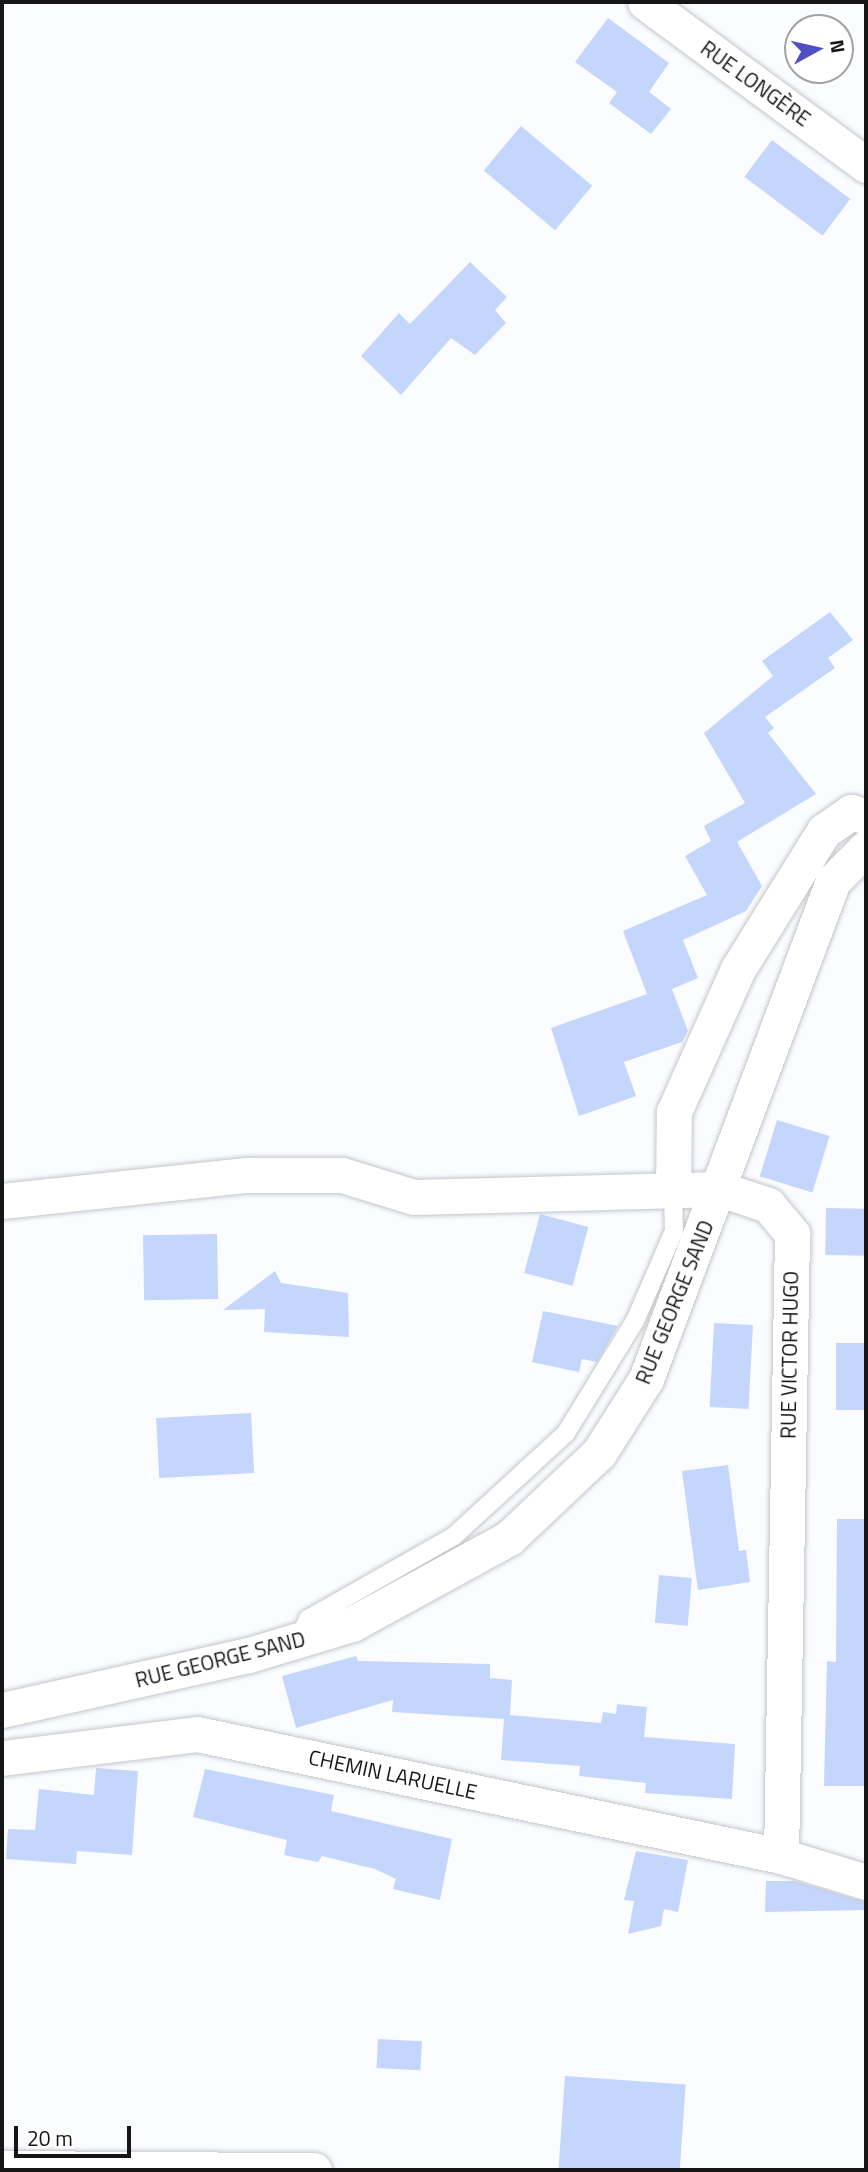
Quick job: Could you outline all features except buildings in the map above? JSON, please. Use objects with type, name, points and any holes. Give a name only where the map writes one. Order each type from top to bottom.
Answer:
[{"type":"street","name":"RUE LONGÈRE","points":[[645,2],[866,165]]},
{"type":"street","points":[[673,1189],[674,1112],[738,969],[824,831],[851,812],[866,817]]},
{"type":"street","name":"RUE GEORGE SAND","points":[[2,1710],[299,1640],[352,1624],[509,1538],[599,1453],[646,1379],[720,1189],[833,881],[866,848]]},
{"type":"street","name":"RUE VICTOR HUGO","points":[[2,1201],[247,1175],[342,1175],[414,1197],[720,1189],[768,1205],[792,1234],[781,1856]]},
{"type":"street","name":"CHEMIN LARUELLE","points":[[2,1758],[197,1734],[781,1856]]},
{"type":"street","points":[[781,1856],[866,1882]]},
{"type":"street","points":[[2,2168],[314,2170]]},
{"type":"lane","points":[[299,1640],[308,1619],[453,1536],[566,1433],[635,1321],[674,1231],[673,1189]]}]
